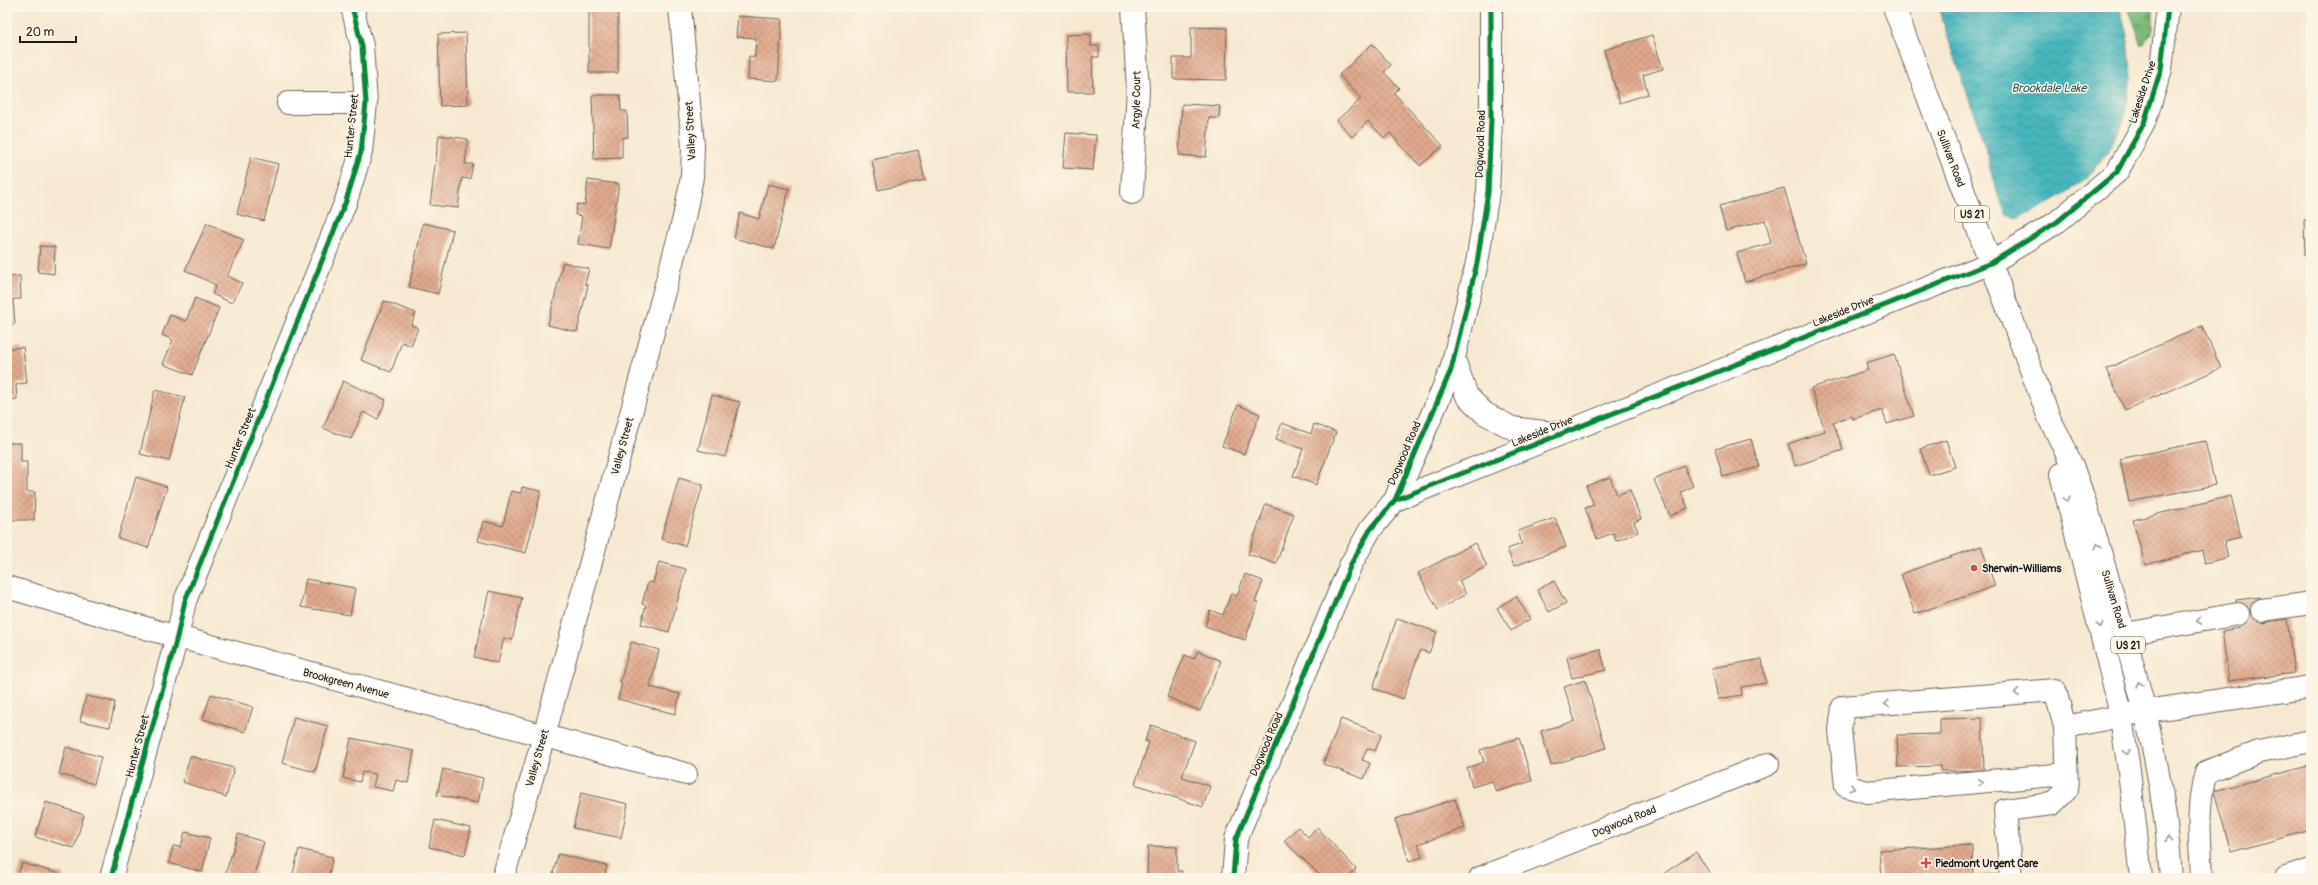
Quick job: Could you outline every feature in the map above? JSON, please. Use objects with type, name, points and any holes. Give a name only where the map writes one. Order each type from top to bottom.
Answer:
[{"type":"street","name":"Hunter Street","points":[[111,878],[177,637],[185,602],[346,201],[361,152],[366,103],[362,46],[352,7]]},
{"type":"street","name":"Valley Street","points":[[503,878],[544,736],[684,218],[692,176],[693,145],[680,7]]},
{"type":"street","name":"Argyle Court","points":[[1132,193],[1138,89],[1133,7]]},
{"type":"street","name":"Dogwood Road","points":[[1233,878],[1236,839],[1351,564],[1370,530],[1395,500],[1451,370],[1477,263],[1488,192],[1491,113],[1491,7]]},
{"type":"street","name":"Sullivan Road","points":[[1894,7],[2050,420],[2075,474],[2125,634],[2146,711],[2160,782],[2171,878]]},
{"type":"street","name":"Lakeside Drive","points":[[1395,500],[1991,263],[2056,222],[2116,172],[2144,123],[2162,70],[2168,7]]},
{"type":"street","points":[[288,103],[366,103]]},
{"type":"street","points":[[1454,359],[1467,396],[1484,413],[1512,428],[1560,434]]},
{"type":"street","name":"Sullivan Road","points":[[2050,420],[2058,463],[2091,590],[2120,716],[2134,802],[2141,878]]},
{"type":"street","name":"Brookgreen Avenue","points":[[7,587],[177,637],[686,774]]},
{"type":"street","points":[[2262,610],[2311,604]]},
{"type":"street","points":[[2125,634],[2238,614]]},
{"type":"street","points":[[2065,727],[2146,711],[2311,687]]},
{"type":"street","points":[[2011,878],[2005,810],[2052,804],[2067,789],[2065,727],[2056,690],[1843,707],[1840,730],[1846,786],[1867,792],[2066,774]]},
{"type":"street","points":[[2201,877],[2198,815],[2200,793],[2206,772],[2259,752],[2311,741]]},
{"type":"street","name":"Dogwood Road","points":[[1480,878],[1768,764]]},
{"type":"street","points":[[2286,878],[2311,870]]},
{"type":"green space","points":[[2128,7],[2153,7],[2153,31],[2142,45]]},
{"type":"water","name":"Brookdale Lake","points":[[1938,7],[2119,7],[2129,50],[2130,71],[2129,93],[2125,113],[2117,133],[2107,152],[2093,170],[2077,185],[2048,203],[2019,218],[2007,215],[1998,195],[1988,155]]},
{"type":"building","points":[[589,9],[618,9],[618,73],[589,73]]},
{"type":"building","points":[[738,16],[782,19],[778,81],[748,79],[749,56],[755,57],[756,38],[736,37]]},
{"type":"building","points":[[1191,27],[1227,28],[1226,80],[1173,79],[1173,58],[1191,58]]},
{"type":"building","points":[[466,33],[468,105],[440,106],[438,34]]},
{"type":"building","points":[[1091,34],[1091,46],[1099,46],[1099,57],[1092,57],[1093,92],[1067,92],[1066,35]]},
{"type":"building","points":[[1652,35],[1663,69],[1643,75],[1648,94],[1620,103],[1604,50]]},
{"type":"building","points":[[1372,44],[1391,65],[1384,72],[1399,88],[1394,93],[1443,146],[1420,166],[1390,133],[1384,138],[1368,121],[1352,137],[1337,120],[1361,99],[1339,75]]},
{"type":"building","points":[[592,95],[620,95],[621,111],[627,111],[628,137],[622,138],[622,158],[594,159]]},
{"type":"building","points":[[1182,104],[1220,106],[1219,118],[1209,118],[1206,157],[1179,155]]},
{"type":"building","points":[[1066,133],[1096,135],[1093,170],[1063,168]]},
{"type":"building","points":[[439,135],[468,139],[465,164],[473,164],[470,179],[462,178],[458,208],[430,205]]},
{"type":"building","points":[[918,150],[925,180],[878,190],[872,160]]},
{"type":"building","points":[[251,157],[278,164],[264,221],[237,214]]},
{"type":"building","points":[[588,180],[619,184],[609,249],[578,244],[582,216],[575,215],[577,204],[585,205]]},
{"type":"building","points":[[768,184],[789,189],[774,249],[734,238],[740,213],[759,219]]},
{"type":"building","points":[[1784,188],[1806,264],[1745,282],[1737,253],[1771,243],[1765,220],[1726,231],[1719,206]]},
{"type":"building","points":[[2304,220],[2311,220],[2311,256],[2305,256]]},
{"type":"building","points":[[207,223],[244,240],[227,276],[242,283],[232,303],[212,294],[216,285],[185,270]]},
{"type":"building","points":[[423,223],[453,230],[438,294],[409,287]]},
{"type":"building","points":[[40,246],[55,247],[54,274],[38,272]]},
{"type":"building","points":[[563,262],[589,269],[585,284],[588,285],[577,332],[548,325]]},
{"type":"building","points":[[20,276],[21,299],[13,299],[15,324],[7,325],[7,277]]},
{"type":"building","points":[[195,298],[219,308],[192,375],[163,364],[173,340],[162,335],[170,315],[186,321]]},
{"type":"building","points":[[384,301],[416,313],[411,325],[418,328],[411,346],[402,342],[391,372],[361,360]]},
{"type":"building","points":[[2202,326],[2221,368],[2125,410],[2106,369]]},
{"type":"building","points":[[23,347],[27,383],[16,384],[17,399],[7,400],[7,349]]},
{"type":"building","points":[[1894,354],[1914,416],[1887,424],[1882,410],[1852,419],[1851,416],[1833,422],[1843,450],[1795,466],[1788,444],[1825,431],[1811,388],[1868,370],[1866,363]]},
{"type":"building","points":[[343,381],[386,400],[378,419],[363,412],[351,439],[323,428]]},
{"type":"building","points":[[155,390],[185,397],[169,461],[140,454]]},
{"type":"building","points":[[712,395],[740,402],[725,457],[698,450]]},
{"type":"building","points":[[1238,405],[1260,414],[1244,454],[1222,446]]},
{"type":"building","points":[[1282,423],[1311,434],[1314,424],[1336,432],[1316,485],[1293,476],[1303,449],[1276,439]]},
{"type":"building","points":[[1751,439],[1759,467],[1723,477],[1715,449]]},
{"type":"building","points":[[1946,440],[1955,467],[1929,475],[1920,449]]},
{"type":"building","points":[[2205,441],[2215,485],[2129,502],[2120,459]]},
{"type":"building","points":[[7,443],[21,443],[21,462],[27,462],[27,492],[35,492],[34,520],[7,520]]},
{"type":"building","points":[[1684,466],[1693,486],[1681,492],[1688,508],[1670,516],[1654,480]]},
{"type":"building","points":[[136,477],[167,487],[148,548],[118,538]]},
{"type":"building","points":[[1610,477],[1617,495],[1630,490],[1641,519],[1634,522],[1638,532],[1616,541],[1613,533],[1597,539],[1585,508],[1594,505],[1586,486]]},
{"type":"building","points":[[679,478],[703,485],[685,546],[661,539]]},
{"type":"building","points":[[522,487],[541,491],[526,553],[478,541],[483,521],[503,526],[511,491],[521,493]]},
{"type":"building","points":[[2231,496],[2241,537],[2224,541],[2228,557],[2205,563],[2202,550],[2145,565],[2133,520]]},
{"type":"building","points":[[1266,504],[1294,514],[1276,564],[1248,554]]},
{"type":"building","points":[[1555,518],[1566,547],[1514,566],[1507,549],[1522,544],[1518,531]]},
{"type":"building","points":[[1475,543],[1487,566],[1459,581],[1466,594],[1438,610],[1418,573]]},
{"type":"building","points":[[1981,546],[1995,586],[1915,614],[1901,574]]},
{"type":"building","points":[[659,562],[686,569],[669,632],[641,624],[646,605],[642,604],[648,582],[653,583]]},
{"type":"building","points":[[1245,574],[1263,581],[1255,602],[1258,603],[1245,640],[1205,626],[1210,610],[1223,615],[1231,593],[1237,596]]},
{"type":"building","points":[[306,579],[355,588],[350,615],[301,607]]},
{"type":"building","points":[[1554,581],[1566,603],[1549,612],[1537,590]]},
{"type":"building","points":[[489,591],[522,598],[512,640],[504,638],[498,663],[474,657]]},
{"type":"building","points":[[1516,596],[1530,619],[1511,631],[1497,608]]},
{"type":"building","points":[[2260,597],[2263,623],[2287,619],[2294,673],[2229,681],[2222,631],[2239,628],[2236,600]]},
{"type":"building","points":[[1397,618],[1437,632],[1429,653],[1420,650],[1403,699],[1373,688]]},
{"type":"building","points":[[631,642],[659,650],[650,687],[680,694],[675,714],[618,699],[622,683],[620,683]]},
{"type":"building","points":[[1600,649],[1606,670],[1572,678],[1567,658]]},
{"type":"building","points":[[1198,651],[1221,661],[1200,711],[1167,697],[1185,655],[1194,659]]},
{"type":"building","points":[[1762,659],[1766,683],[1741,687],[1742,695],[1718,699],[1712,668]]},
{"type":"building","points":[[1585,680],[1606,748],[1551,765],[1541,731],[1575,721],[1564,687]]},
{"type":"building","points":[[211,694],[253,707],[245,732],[203,719]]},
{"type":"building","points":[[86,696],[115,702],[110,727],[80,721]]},
{"type":"building","points":[[294,717],[328,726],[315,772],[282,763]]},
{"type":"building","points":[[1982,718],[1984,770],[1940,771],[1940,766],[1898,767],[1897,735],[1940,734],[1940,719]]},
{"type":"building","points":[[1341,719],[1382,734],[1375,751],[1367,748],[1362,760],[1370,763],[1364,779],[1323,764]]},
{"type":"building","points":[[1151,725],[1195,741],[1182,777],[1210,786],[1203,807],[1135,784],[1149,742],[1145,741]]},
{"type":"building","points":[[351,738],[414,751],[408,783],[396,780],[393,791],[373,787],[376,774],[362,772],[360,782],[343,778]]},
{"type":"building","points":[[1519,738],[1532,781],[1496,792],[1492,781],[1472,787],[1467,768],[1484,762],[1480,750]]},
{"type":"building","points":[[66,747],[101,757],[94,784],[59,774]]},
{"type":"building","points":[[190,756],[234,768],[226,797],[183,782]]},
{"type":"building","points":[[2308,766],[2311,776],[2311,830],[2231,852],[2214,791]]},
{"type":"building","points":[[443,769],[483,778],[478,803],[437,795]]},
{"type":"building","points":[[581,793],[628,804],[621,838],[573,828]]},
{"type":"building","points":[[1455,799],[1465,828],[1418,844],[1422,857],[1409,861],[1395,819]]},
{"type":"building","points":[[46,802],[84,815],[74,848],[35,837]]},
{"type":"building","points":[[435,820],[471,828],[465,855],[429,847]]},
{"type":"building","points":[[1298,827],[1308,837],[1317,827],[1356,869],[1348,878],[1323,878],[1284,841]]},
{"type":"building","points":[[185,832],[210,838],[202,872],[169,863],[173,846],[181,847]]},
{"type":"building","points":[[238,834],[264,842],[253,878],[235,878],[225,875]]},
{"type":"building","name":"Piedmont Urgent Care","points":[[1972,845],[1973,876],[1997,875],[1997,878],[1881,878],[1879,850]]},
{"type":"building","points":[[1148,846],[1177,847],[1177,871],[1182,871],[1182,878],[1147,878]]},
{"type":"building","points":[[299,849],[333,857],[328,878],[292,878]]},
{"type":"building","points":[[1696,852],[1711,875],[1706,878],[1657,878]]},
{"type":"building","points":[[558,854],[607,866],[604,878],[552,878]]},
{"type":"building","points":[[22,863],[64,875],[63,878],[17,878]]},
{"type":"cycle path","points":[[111,878],[177,637],[185,601],[346,201],[361,152],[366,103],[362,46],[352,7]]},
{"type":"cycle path","points":[[1233,878],[1236,839],[1351,564],[1370,530],[1395,500],[1451,370],[1477,263],[1488,192],[1491,119],[1491,7]]},
{"type":"cycle path","points":[[1395,500],[1991,263],[2057,222],[2117,172],[2144,123],[2161,69],[2168,7]]},
{"type":"place","name":"Sherwin-Williams","points":[[1974,568]]},
{"type":"place","name":"Piedmont Urgent Care","points":[[1926,863]]}]
